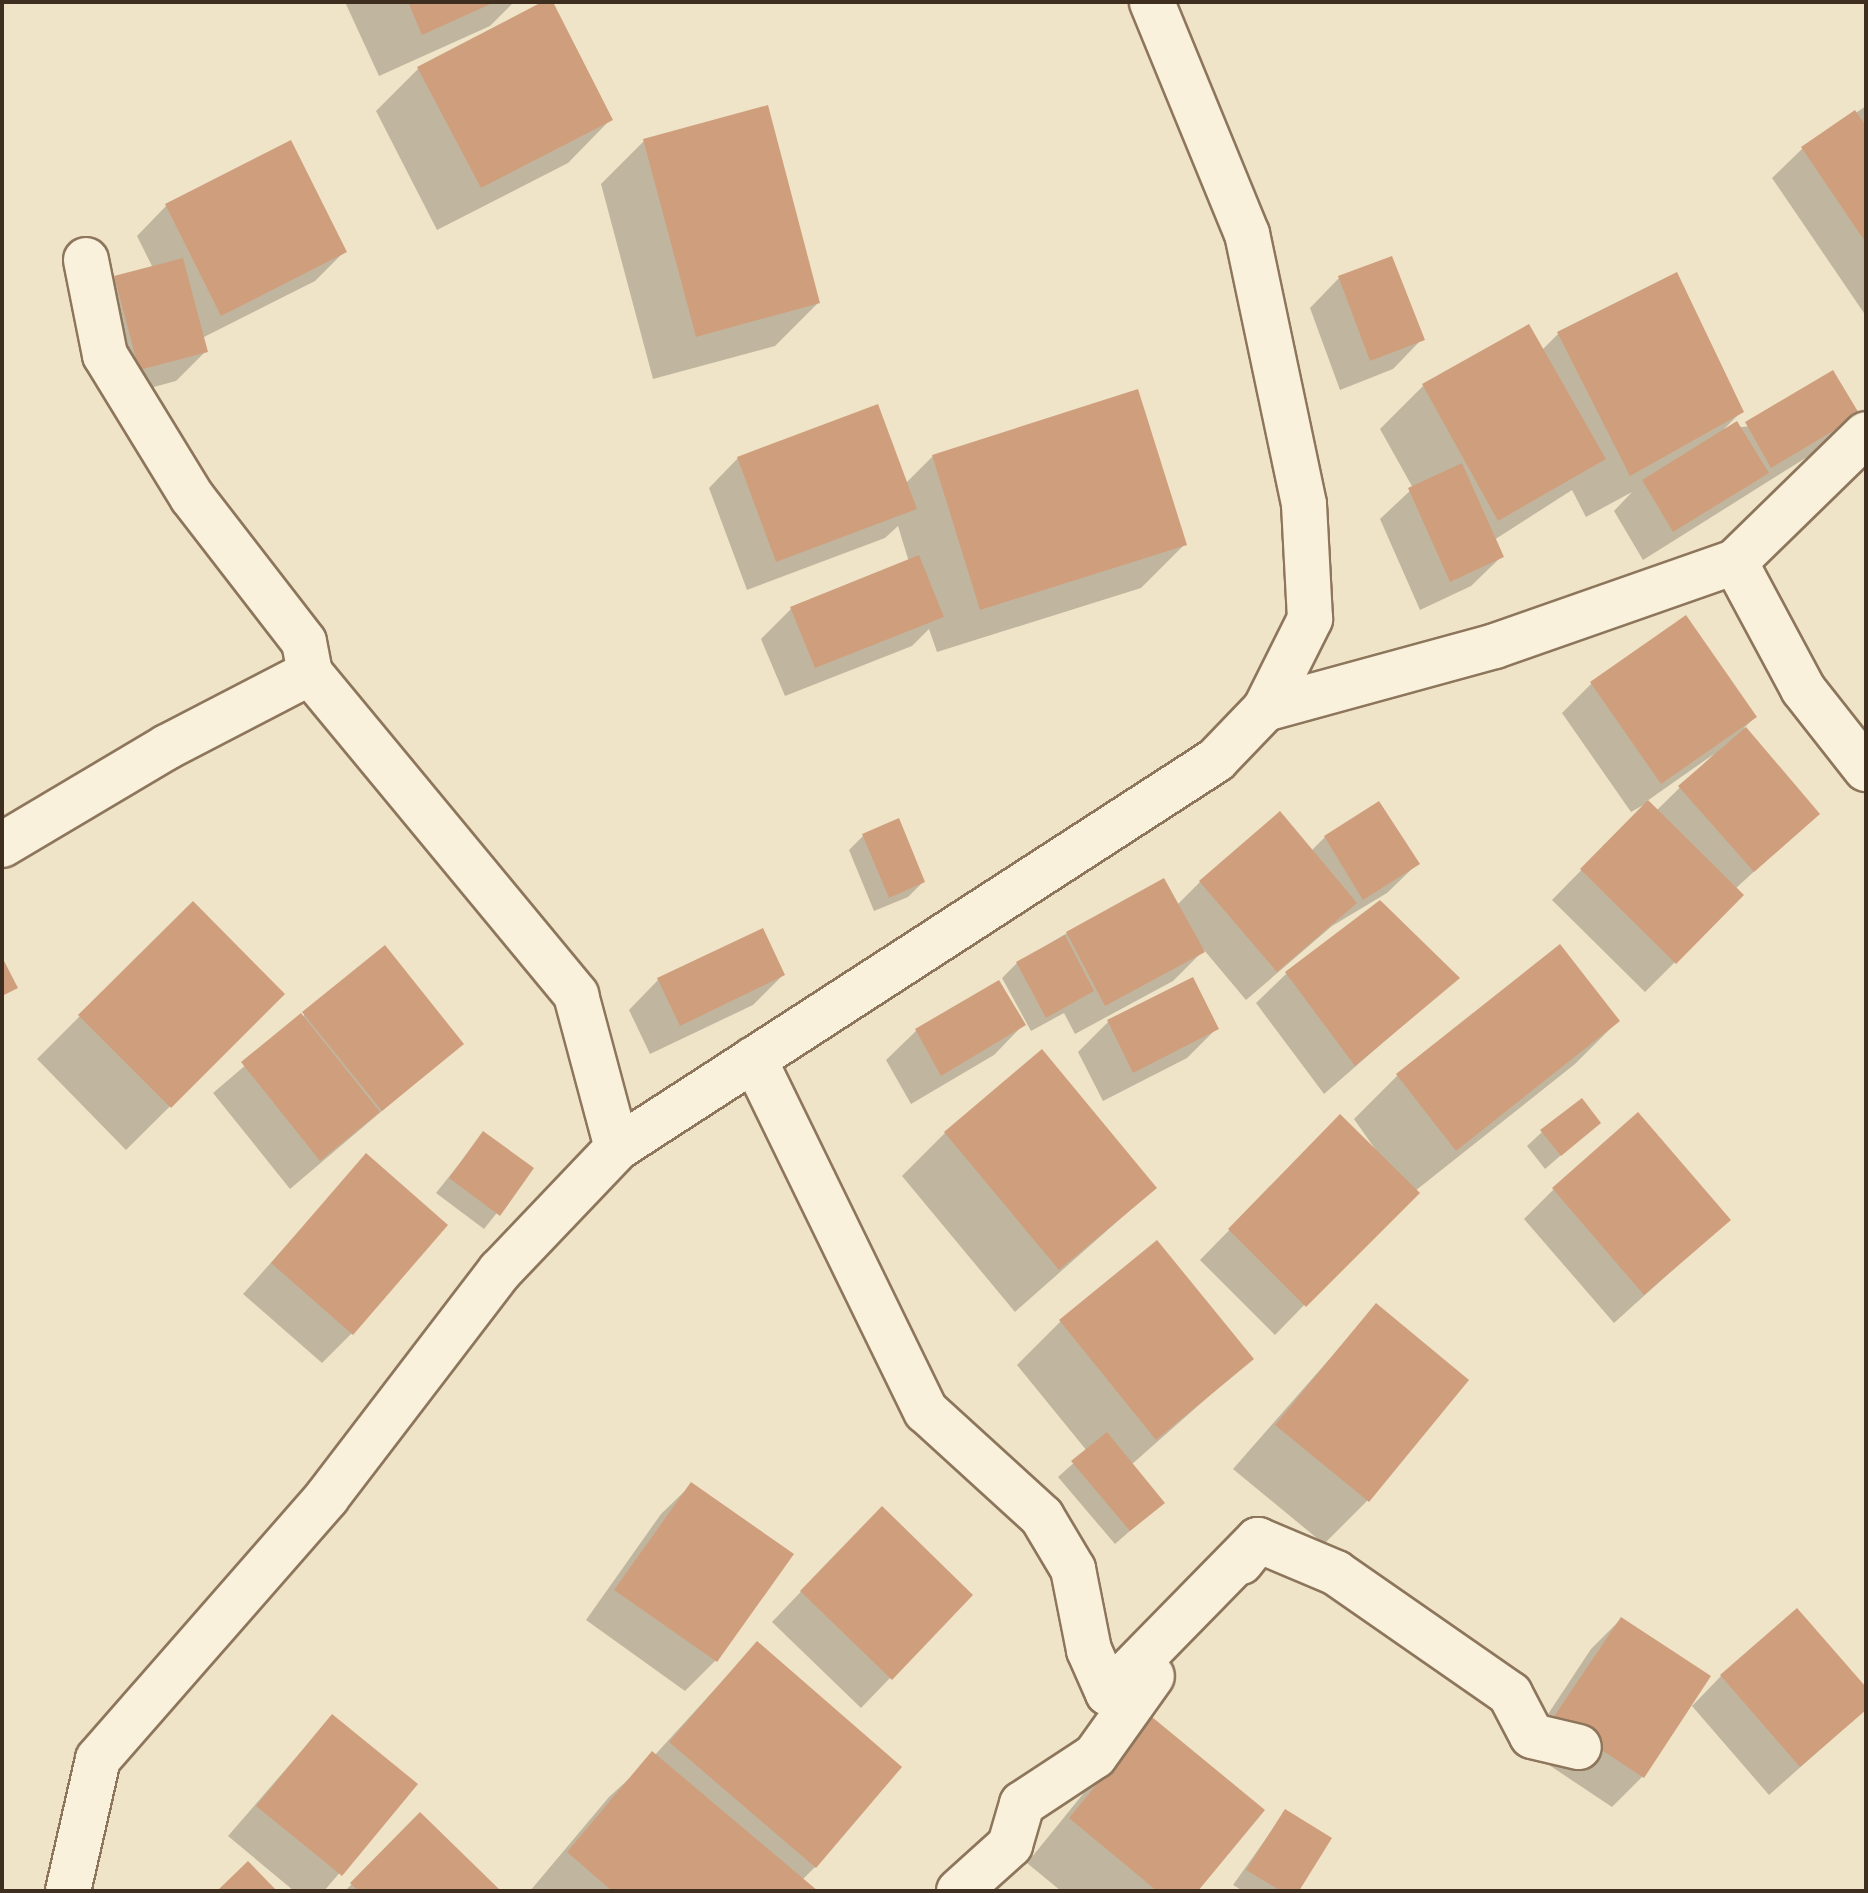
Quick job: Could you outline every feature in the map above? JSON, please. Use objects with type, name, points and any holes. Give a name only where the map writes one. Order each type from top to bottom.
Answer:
[{"type":"street","points":[[68,1891],[98,1759],[327,1497],[500,1271],[617,1148],[1216,760],[1265,709],[1310,619],[1304,504],[1247,234],[1152,2]]},
{"type":"street","points":[[86,260],[105,355],[192,497],[304,642],[310,673],[576,995],[617,1148]]},
{"type":"street","points":[[1265,709],[1495,646],[1735,562],[1866,434]]},
{"type":"street","points":[[1735,562],[1803,689],[1866,769]]},
{"type":"street","points":[[2,845],[167,747],[310,673]]},
{"type":"street","points":[[754,1059],[926,1411],[1042,1517],[1073,1569],[1089,1650],[1108,1693],[1258,1540]]},
{"type":"street","points":[[1258,1540],[1336,1573],[1510,1694],[1532,1736],[1579,1747]]},
{"type":"street","points":[[959,1891],[1010,1845],[1022,1804],[1095,1756],[1258,1540]]},
{"type":"building","points":[[408,2],[495,2],[422,35]]},
{"type":"building","points":[[542,2],[553,2],[613,120],[481,188],[417,67]]},
{"type":"building","points":[[768,105],[820,303],[696,337],[643,139]]},
{"type":"building","points":[[1855,110],[1866,126],[1866,243],[1801,147]]},
{"type":"building","points":[[291,140],[347,252],[221,316],[165,204]]},
{"type":"building","points":[[1392,256],[1425,340],[1370,361],[1338,276]]},
{"type":"building","points":[[183,258],[208,352],[139,370],[114,276]]},
{"type":"building","points":[[1677,272],[1744,412],[1630,476],[1557,332]]},
{"type":"building","points":[[1529,324],[1606,459],[1498,521],[1422,384]]},
{"type":"building","points":[[1833,370],[1860,415],[1771,468],[1745,422]]},
{"type":"building","points":[[1138,389],[1187,545],[980,610],[932,455]]},
{"type":"building","points":[[878,404],[917,509],[776,562],[737,457]]},
{"type":"building","points":[[1737,421],[1769,473],[1673,532],[1642,480]]},
{"type":"building","points":[[1462,463],[1504,557],[1450,582],[1408,488]]},
{"type":"building","points":[[919,555],[944,617],[815,668],[790,607]]},
{"type":"building","points":[[1686,615],[1757,717],[1661,784],[1590,682]]},
{"type":"building","points":[[1746,727],[1820,814],[1754,872],[1678,786]]},
{"type":"building","points":[[1648,800],[1744,895],[1676,964],[1580,869]]},
{"type":"building","points":[[1379,801],[1420,864],[1363,900],[1324,836]]},
{"type":"building","points":[[1280,811],[1357,903],[1277,972],[1199,881]]},
{"type":"building","points":[[899,818],[925,882],[889,898],[862,834]]},
{"type":"building","points":[[1164,878],[1205,952],[1105,1006],[1066,932]]},
{"type":"building","points":[[1380,900],[1460,978],[1355,1066],[1285,972]]},
{"type":"building","points":[[193,901],[285,994],[171,1108],[78,1015]]},
{"type":"building","points":[[763,928],[785,975],[680,1026],[657,978]]},
{"type":"building","points":[[1065,935],[1094,991],[1046,1018],[1016,962]]},
{"type":"building","points":[[1560,944],[1620,1021],[1456,1151],[1396,1074]]},
{"type":"building","points":[[385,945],[464,1044],[382,1111],[302,1012]]},
{"type":"building","points":[[2,957],[18,988],[2,996]]},
{"type":"building","points":[[1193,977],[1219,1029],[1133,1073],[1107,1020]]},
{"type":"building","points":[[999,980],[1026,1025],[941,1076],[915,1029]]},
{"type":"building","points":[[301,1013],[380,1112],[320,1161],[241,1062]]},
{"type":"building","points":[[1042,1049],[1157,1188],[1059,1270],[944,1132]]},
{"type":"building","points":[[1582,1098],[1601,1123],[1561,1156],[1540,1130]]},
{"type":"building","points":[[1638,1112],[1731,1220],[1644,1295],[1552,1188]]},
{"type":"building","points":[[1340,1114],[1420,1193],[1306,1307],[1228,1229]]},
{"type":"building","points":[[483,1131],[534,1168],[500,1216],[449,1178]]},
{"type":"building","points":[[366,1153],[448,1225],[353,1335],[271,1263]]},
{"type":"building","points":[[1157,1240],[1254,1359],[1156,1440],[1059,1320]]},
{"type":"building","points":[[1376,1303],[1469,1380],[1369,1502],[1275,1425]]},
{"type":"building","points":[[1107,1432],[1165,1503],[1130,1531],[1071,1461]]},
{"type":"building","points":[[691,1482],[794,1554],[717,1662],[614,1590]]},
{"type":"building","points":[[882,1506],[973,1595],[892,1680],[800,1591]]},
{"type":"building","points":[[1797,1608],[1866,1687],[1866,1710],[1800,1767],[1720,1675]]},
{"type":"building","points":[[1621,1617],[1711,1676],[1644,1778],[1553,1718]]},
{"type":"building","points":[[757,1641],[902,1767],[816,1868],[669,1742]]},
{"type":"building","points":[[332,1714],[418,1784],[342,1876],[256,1806]]},
{"type":"building","points":[[1152,1717],[1265,1810],[1198,1891],[1157,1891],[1069,1818]]},
{"type":"building","points":[[652,1751],[818,1891],[612,1891],[567,1852]]},
{"type":"building","points":[[1285,1809],[1332,1838],[1299,1891],[1281,1891],[1246,1870]]},
{"type":"building","points":[[420,1812],[501,1891],[358,1891],[350,1883]]},
{"type":"building","points":[[248,1861],[277,1891],[217,1891]]}]
